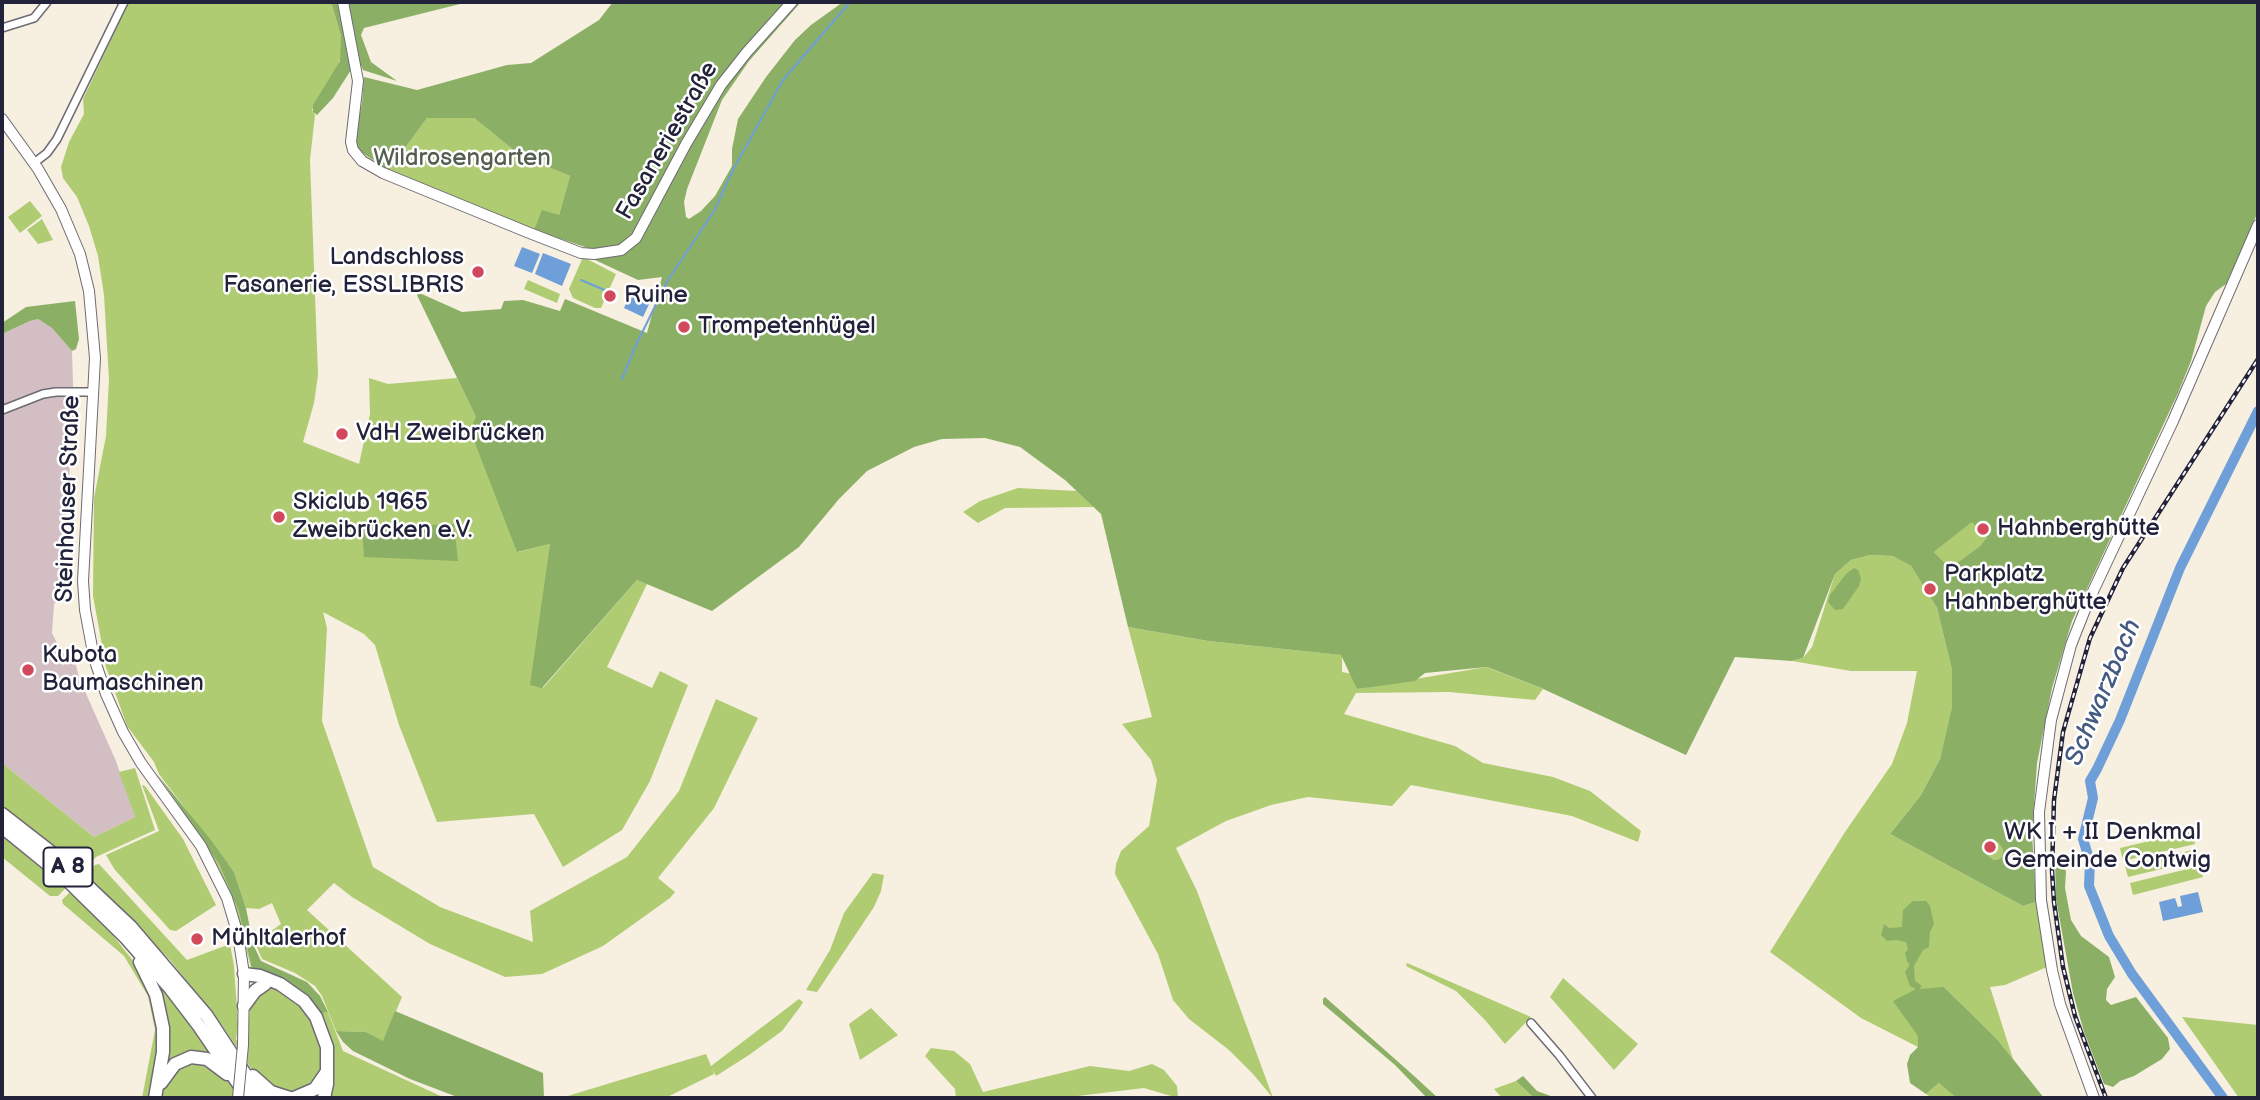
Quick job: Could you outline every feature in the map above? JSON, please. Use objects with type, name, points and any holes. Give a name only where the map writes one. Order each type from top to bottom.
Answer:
[{"type":"highway","name":"A 8","points":[[2,814],[56,856],[130,926],[189,994],[236,1058],[261,1098]]},
{"type":"highway","name":"A 8","points":[[2,827],[72,885],[126,937],[200,1026],[248,1098]]},
{"type":"highway","points":[[126,937],[150,981],[162,1018],[163,1052],[156,1094]]},
{"type":"highway","points":[[288,989],[252,984],[246,980],[244,974],[260,976],[288,989],[304,1001],[317,1017],[325,1038],[328,1069],[324,1098]]},
{"type":"highway","points":[[244,1006],[255,991],[265,984]]},
{"type":"highway","points":[[156,1094],[164,1076],[175,1064],[184,1059],[199,1057],[219,1065],[248,1098]]},
{"type":"highway","points":[[236,1058],[267,1090],[292,1098],[314,1089],[328,1069]]},
{"type":"street","points":[[2,28],[34,18],[46,7],[47,2]]},
{"type":"street","points":[[34,163],[47,153],[57,139],[124,2]]},
{"type":"street","name":"Fasaneriestraße","points":[[342,2],[358,80],[351,142],[353,150],[362,161],[383,173],[527,232],[581,253],[594,254],[621,250],[636,238],[721,85],[792,2]]},
{"type":"street","name":"Steinhauser Straße","points":[[2,118],[34,163],[61,209],[84,270],[93,323],[94,392],[83,581],[88,626],[94,658],[123,732],[201,846],[230,908],[238,935],[244,974],[243,1045],[238,1098]]},
{"type":"street","points":[[2094,1098],[2070,1037],[2052,970],[2041,900],[2039,812],[2047,742],[2064,669],[2092,592],[2177,412],[2258,225]]},
{"type":"street","points":[[2,410],[43,394],[94,392]]},
{"type":"street","points":[[1531,1023],[1592,1098]]},
{"type":"shaded area","points":[[38,319],[52,328],[72,351],[74,415],[64,595],[54,604],[52,633],[62,653],[74,656],[79,678],[116,761],[135,817],[94,837],[2,763],[2,334]]},
{"type":"green space","points":[[129,2],[331,2],[341,36],[342,50],[338,68],[312,110],[315,115],[310,160],[318,375],[314,403],[303,442],[359,464],[370,414],[369,378],[388,384],[457,378],[476,417],[518,552],[550,544],[543,688],[637,580],[647,584],[607,667],[652,688],[660,671],[688,685],[650,781],[622,830],[563,867],[534,814],[437,822],[399,725],[375,645],[364,634],[323,612],[327,628],[322,721],[373,867],[440,907],[533,942],[530,911],[627,857],[679,791],[716,699],[758,718],[714,808],[658,878],[675,892],[670,898],[603,946],[542,974],[505,977],[430,944],[352,897],[334,883],[307,910],[402,997],[383,1042],[366,1032],[336,1031],[322,996],[315,986],[295,973],[262,959],[255,943],[281,924],[272,903],[259,909],[246,908],[234,872],[159,774],[154,762],[127,726],[106,667],[93,596],[94,498],[106,436],[109,379],[104,295],[98,256],[89,226],[77,197],[63,178],[61,167],[69,142],[84,114],[83,99]]},
{"type":"green space","points":[[331,2],[468,2],[364,28],[361,35],[371,62],[397,81],[363,70],[358,59],[333,98],[317,115],[313,112],[313,105],[340,61],[341,36]]},
{"type":"green space","points":[[613,2],[801,2],[749,61],[722,100],[687,189],[684,202],[686,217],[689,219],[715,196],[732,166],[732,149],[738,119],[766,77],[795,40],[843,2],[2258,2],[2258,212],[2226,284],[2215,292],[2206,306],[2191,361],[2178,393],[2072,621],[2052,688],[2037,763],[2032,833],[2036,902],[2023,906],[1890,834],[1921,795],[1940,759],[1952,707],[1952,670],[1937,608],[1911,566],[1893,556],[1870,555],[1851,560],[1835,574],[1803,658],[1792,661],[1735,657],[1686,755],[1539,687],[1487,667],[1425,673],[1415,681],[1357,689],[1341,655],[1208,641],[1128,627],[1101,514],[1065,480],[1020,447],[985,438],[942,439],[914,447],[867,471],[839,499],[799,547],[712,611],[637,580],[542,688],[530,685],[550,544],[517,552],[470,430],[476,417],[415,291],[462,312],[501,309],[504,301],[523,300],[560,311],[565,299],[647,333],[662,277],[638,280],[595,260],[591,249],[534,230],[542,210],[559,215],[570,176],[521,156],[474,118],[427,118],[389,170],[359,151],[355,139],[364,77],[417,90],[507,65],[531,63],[599,20]],"holes":[[[1972,522],[1987,537],[1980,546],[1950,568],[1934,552]],[[1992,841],[1998,842],[2003,850],[1999,859],[1994,860],[1986,854]]]},
{"type":"green space","name":"Wildrosengarten","points":[[427,118],[474,118],[521,156],[570,176],[559,215],[534,230],[389,170]]},
{"type":"green space","points":[[30,201],[42,216],[20,233],[8,217]]},
{"type":"green space","points":[[42,219],[53,240],[38,244],[27,230]]},
{"type":"green space","points":[[583,257],[616,274],[601,308],[573,298],[569,289]]},
{"type":"green space","points":[[528,280],[560,294],[557,303],[524,289]]},
{"type":"green space","points":[[75,301],[79,339],[76,349],[72,351],[52,328],[38,319],[2,334],[2,323],[26,307]]},
{"type":"green space","points":[[1018,488],[1077,491],[1094,507],[1005,508],[978,523],[963,512],[980,501]]},
{"type":"green space","points":[[1973,521],[1987,537],[1980,546],[1950,568],[1934,552]]},
{"type":"green space","points":[[454,524],[458,561],[364,557],[362,528]]},
{"type":"green space","points":[[1870,555],[1894,556],[1911,566],[1937,608],[1952,670],[1952,708],[1940,759],[1921,795],[1890,834],[2023,906],[2036,902],[2047,967],[2005,985],[1990,987],[2013,1059],[1997,1039],[1944,987],[1918,1036],[1918,1047],[1861,1018],[1770,952],[1845,832],[1892,764],[1907,723],[1917,671],[1851,671],[1792,661],[1803,658],[1812,647],[1835,574],[1851,560]]},
{"type":"green space","points":[[1854,568],[1858,570],[1861,578],[1859,586],[1843,609],[1835,610],[1828,602],[1830,595]]},
{"type":"green space","points":[[1128,627],[1208,641],[1342,655],[1342,672],[1352,674],[1357,689],[1486,667],[1539,687],[1543,689],[1535,700],[1449,692],[1356,693],[1344,714],[1455,746],[1483,763],[1553,777],[1590,791],[1641,831],[1638,842],[1572,816],[1411,785],[1392,806],[1308,797],[1271,805],[1226,821],[1176,848],[1197,891],[1273,1098],[1229,1050],[1189,1019],[1173,1000],[1158,954],[1115,874],[1121,851],[1149,826],[1157,780],[1151,760],[1122,724],[1152,717]]},
{"type":"green space","points":[[2,763],[94,837],[135,817],[119,772],[135,768],[155,830],[96,857],[58,896],[50,896],[2,857]]},
{"type":"green space","points":[[157,774],[234,872],[246,908],[253,944],[261,961],[307,982],[320,996],[328,1012],[322,1013],[302,992],[286,982],[254,969],[251,965],[239,912],[219,864]]},
{"type":"green space","points":[[157,777],[206,842],[219,864],[239,912],[251,965],[302,992],[322,1013],[328,1012],[343,1051],[445,1098],[327,1098],[332,1043],[321,1015],[251,968],[235,904],[219,869],[205,844]]},
{"type":"green space","points":[[142,785],[183,839],[216,905],[176,931],[170,930],[115,870],[106,855],[159,831]]},
{"type":"green space","points":[[2192,831],[2195,844],[2123,861],[2120,848]]},
{"type":"green space","points":[[1993,841],[1998,842],[2003,850],[2002,856],[1994,860],[1986,854]]},
{"type":"green space","points":[[2196,849],[2199,860],[2128,877],[2125,866]]},
{"type":"green space","points":[[2057,857],[2066,871],[2065,888],[2071,920],[2081,936],[2109,957],[2115,977],[2107,989],[2106,1000],[2111,1005],[2136,997],[2168,1038],[2170,1049],[2162,1059],[2113,1087],[2104,1084],[2084,1032],[2073,993],[2056,899]]},
{"type":"green space","points":[[99,864],[187,960],[230,944],[238,1025],[236,1039],[247,1055],[251,1001],[268,988],[276,988],[292,997],[315,1022],[325,1061],[312,1088],[283,1095],[254,1073],[222,1025],[170,960],[86,875]]},
{"type":"green space","points":[[2200,866],[2203,877],[2133,895],[2130,883]]},
{"type":"green space","points":[[873,873],[884,875],[874,907],[817,992],[806,990],[830,950],[844,913]]},
{"type":"green space","points":[[70,892],[112,934],[144,975],[162,1037],[152,1098],[142,1098],[155,1030],[148,996],[124,956],[63,904],[62,900]]},
{"type":"green space","points":[[1913,901],[1926,901],[1930,906],[1934,924],[1930,932],[1929,947],[1923,950],[1914,966],[1915,981],[1922,986],[1919,989],[1944,987],[1997,1039],[2044,1098],[1957,1098],[1939,1083],[1926,1094],[1910,1083],[1907,1064],[1910,1055],[1918,1047],[1918,1036],[1893,1001],[1916,989],[1910,986],[1905,972],[1910,964],[1905,953],[1908,949],[1906,942],[1887,941],[1881,935],[1884,924],[1889,928],[1902,927],[1903,910]]},
{"type":"green space","points":[[1407,963],[1531,1017],[1505,1044],[1456,991],[1406,966]]},
{"type":"green space","points":[[1563,978],[1638,1044],[1614,1070],[1550,997]]},
{"type":"green space","points":[[155,980],[213,1056],[204,1055],[165,1070]]},
{"type":"green space","points":[[1325,997],[1438,1098],[1427,1098],[1395,1065],[1323,1004]]},
{"type":"green space","points":[[799,999],[803,1002],[782,1031],[716,1076],[712,1069],[714,1074],[665,1098],[561,1098],[706,1054],[711,1066]]},
{"type":"green space","points":[[871,1008],[898,1035],[860,1060],[849,1024]]},
{"type":"green space","points":[[395,1011],[543,1073],[544,1098],[460,1098],[410,1079],[353,1051],[336,1031],[366,1032],[383,1041]]},
{"type":"green space","points":[[2182,1017],[2258,1025],[2258,1098],[2239,1098]]},
{"type":"green space","points":[[931,1048],[954,1051],[970,1064],[983,1092],[1090,1066],[1129,1071],[1152,1064],[1164,1070],[1177,1086],[1178,1098],[1144,1088],[1061,1098],[956,1098],[955,1089],[925,1056]]},
{"type":"green space","points":[[195,1059],[225,1076],[240,1098],[159,1098],[171,1070]]},
{"type":"green space","points":[[1523,1076],[1537,1091],[1556,1098],[1534,1098],[1516,1081]]},
{"type":"green space","points":[[1516,1081],[1534,1098],[1502,1098],[1494,1089]]},
{"type":"green space","points":[[1939,1083],[1957,1098],[1932,1098],[1926,1094]]},
{"type":"water","points":[[522,247],[540,254],[532,273],[514,266]]},
{"type":"water","points":[[543,253],[571,264],[562,286],[535,274]]},
{"type":"water","points":[[632,290],[652,298],[643,317],[624,308]]},
{"type":"water","points":[[2198,892],[2203,912],[2163,921],[2159,902],[2175,898],[2178,907],[2182,906],[2180,896]]},
{"type":"waterway","points":[[622,379],[668,280],[714,211],[734,168],[783,80],[850,2]]},
{"type":"waterway","points":[[581,280],[614,294]]},
{"type":"waterway","name":"Schwarzbach","points":[[2223,1098],[2132,974],[2109,936],[2089,886],[2090,862],[2083,839],[2093,798],[2090,781],[2120,720],[2180,568],[2258,411]]},
{"type":"railway","points":[[2106,1098],[2075,1016],[2063,967],[2054,902],[2054,800],[2063,732],[2090,638],[2123,568],[2258,359]]},
{"type":"place","name":"Landschloss Fasanerie, ESSLIBRIS","points":[[478,272]]},
{"type":"place","name":"Ruine","points":[[610,296]]},
{"type":"place","name":"Trompetenhügel","points":[[684,327]]},
{"type":"place","name":"VdH Zweibrücken","points":[[342,434]]},
{"type":"place","name":"Skiclub 1965 Zweibrücken e.V.","points":[[279,517]]},
{"type":"place","name":"Hahnberghütte","points":[[1983,529]]},
{"type":"place","name":"Parkplatz Hahnberghütte","points":[[1930,589]]},
{"type":"place","name":"Kubota Baumaschinen","points":[[28,670]]},
{"type":"place","name":"WK I + II Denkmal Gemeinde Contwig","points":[[1990,847]]},
{"type":"place","name":"Mühltalerhof","points":[[197,939]]}]
